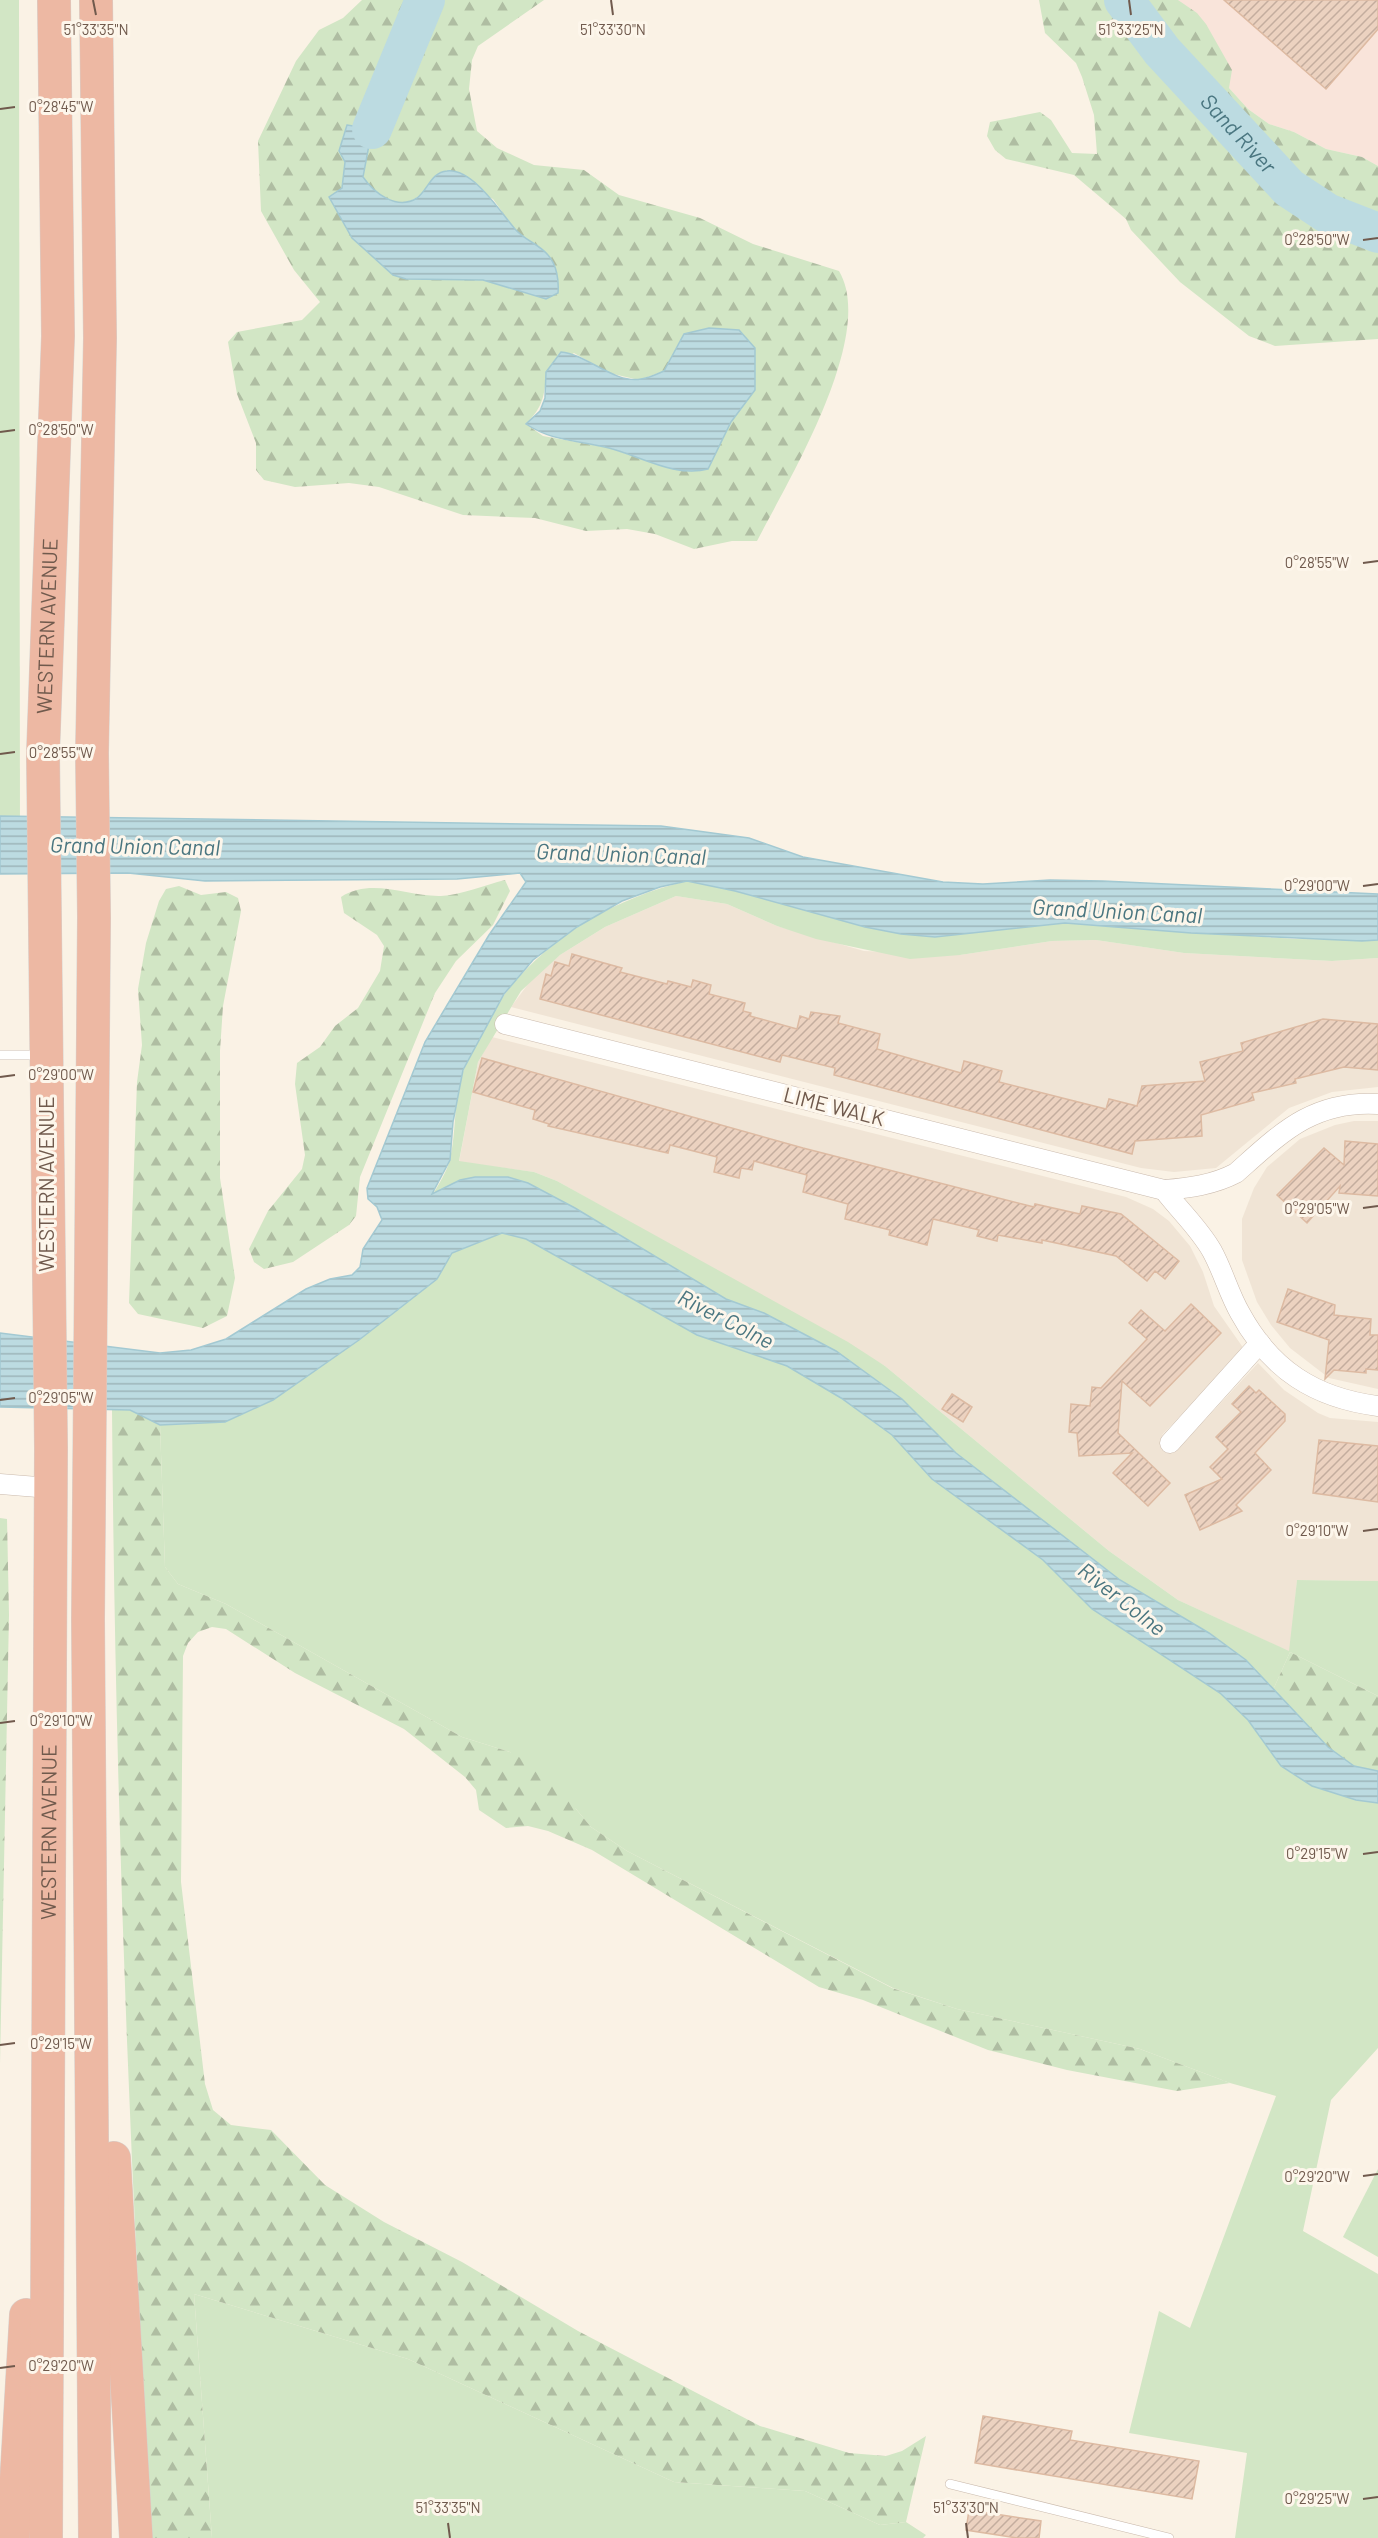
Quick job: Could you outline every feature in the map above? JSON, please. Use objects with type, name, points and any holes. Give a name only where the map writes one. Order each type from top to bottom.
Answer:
[{"type":"highway","name":"WESTERN AVENUE","points":[[47,1972],[51,1448],[43,754],[58,336],[54,0]]},
{"type":"highway","points":[[95,2538],[88,1619],[94,917],[92,753],[100,338],[96,0]]},
{"type":"highway","points":[[88,1619],[117,2232],[136,2538]]},
{"type":"highway","points":[[13,2538],[47,1972]]},
{"type":"highway","points":[[46,2538],[47,1972]]},
{"type":"street","name":"LIME WALK","points":[[505,1024],[1164,1190],[1190,1188],[1236,1173],[1289,1128],[1313,1114],[1345,1104],[1378,1104]]},
{"type":"street","points":[[1164,1190],[1210,1248],[1238,1311],[1260,1343],[1277,1361],[1310,1388],[1334,1398],[1378,1406]]},
{"type":"street","points":[[1170,1443],[1260,1343]]},
{"type":"street","points":[[0,1484],[50,1488]]},
{"type":"lane","points":[[0,1055],[46,1055]]},
{"type":"lane","points":[[950,2484],[1169,2538]]},
{"type":"shaded area","points":[[1178,0],[1378,0],[1378,166],[1362,157],[1326,149],[1294,132],[1269,124],[1248,109],[1229,88]]},
{"type":"shaded area","points":[[676,896],[727,904],[777,926],[864,951],[960,955],[1052,941],[1096,940],[1184,953],[1332,961],[1378,958],[1378,1087],[1332,1092],[1289,1108],[1216,1168],[1174,1172],[1141,1168],[511,1007],[534,976],[560,955],[605,927]]},
{"type":"shaded area","points":[[492,1037],[1126,1197],[1153,1209],[1169,1221],[1190,1246],[1203,1272],[1214,1306],[1244,1349],[1162,1435],[1177,1450],[1258,1363],[1284,1390],[1318,1413],[1330,1418],[1378,1422],[1378,1581],[1297,1580],[1290,1652],[1178,1600],[1109,1551],[885,1366],[557,1181],[534,1172],[459,1162],[478,1062]]},
{"type":"shaded area","points":[[1354,1121],[1378,1121],[1378,1389],[1329,1378],[1290,1348],[1271,1325],[1257,1302],[1242,1260],[1242,1219],[1254,1188],[1267,1167],[1300,1139],[1335,1125]]},
{"type":"green space","points":[[0,0],[19,0],[20,845],[0,845]]},
{"type":"green space","points":[[362,0],[544,0],[478,46],[472,60],[469,89],[477,131],[497,148],[534,165],[584,170],[619,195],[700,218],[753,244],[839,271],[848,299],[847,332],[838,369],[807,446],[757,541],[732,541],[694,549],[655,534],[627,529],[586,531],[535,518],[463,515],[379,487],[349,483],[295,487],[264,480],[256,470],[256,443],[237,394],[228,342],[237,332],[302,320],[320,302],[294,270],[261,211],[258,141],[296,61],[319,30],[343,18]],"holes":[[[372,129],[363,178],[373,190],[393,201],[408,201],[421,194],[435,176],[493,199],[516,231],[548,255],[546,299],[483,280],[406,279],[329,197],[342,188],[345,162]],[[574,353],[609,373],[639,380],[664,371],[755,390],[731,422],[708,468],[658,465],[610,448],[543,436],[526,424],[542,400],[546,372]]]},
{"type":"green space","points":[[1039,0],[1178,0],[1197,13],[1206,24],[1232,70],[1229,88],[1248,109],[1269,124],[1294,132],[1326,149],[1362,157],[1378,166],[1378,339],[1275,346],[1249,336],[1180,282],[1131,230],[1126,219],[1074,175],[1006,159],[995,150],[987,136],[990,122],[1040,112],[1051,120],[1072,153],[1097,154],[1094,115],[1082,77],[1076,63],[1045,33]]},
{"type":"green space","points":[[505,880],[510,891],[493,925],[456,961],[435,993],[360,1177],[356,1216],[349,1225],[293,1262],[264,1269],[254,1262],[249,1249],[268,1211],[302,1169],[305,1155],[295,1084],[297,1063],[320,1047],[335,1026],[358,1008],[380,971],[384,946],[377,935],[344,913],[341,897],[353,891],[378,888],[441,896],[465,892]]},
{"type":"green space","points":[[687,881],[735,891],[865,927],[901,934],[935,937],[1065,923],[1295,939],[1378,940],[1378,958],[1332,961],[1184,953],[1096,940],[1052,941],[960,955],[910,959],[816,939],[777,926],[727,904],[676,896],[605,927],[560,955],[521,991],[478,1062],[459,1161],[534,1172],[557,1181],[848,1342],[885,1366],[1109,1551],[1178,1600],[1289,1651],[1297,1580],[1378,1581],[1378,1696],[1290,1652],[1273,1690],[1246,1660],[1209,1633],[1120,1580],[956,1453],[902,1399],[836,1351],[764,1313],[726,1299],[575,1208],[528,1183],[508,1177],[432,1196],[445,1174],[450,1159],[458,1091],[464,1069],[480,1033],[500,1001],[524,972],[551,946],[582,925],[615,906]]},
{"type":"green space","points":[[179,886],[201,895],[226,892],[238,898],[241,911],[223,1006],[220,1051],[220,1178],[235,1278],[227,1316],[203,1328],[138,1314],[129,1303],[137,1082],[142,1045],[138,989],[146,943],[159,901],[166,889]]},
{"type":"green space","points":[[502,1233],[526,1239],[697,1335],[787,1366],[841,1398],[892,1435],[932,1479],[1043,1560],[1092,1609],[1220,1693],[1248,1720],[1281,1766],[1356,1800],[1378,1803],[1378,2048],[1331,2100],[1303,2231],[1378,2274],[1378,2538],[1235,2538],[1247,2453],[1129,2433],[1159,2311],[1190,2328],[1276,2096],[1230,2083],[1140,2049],[957,2009],[893,1988],[627,1851],[591,1827],[576,1809],[510,1752],[462,1737],[226,1604],[178,1584],[165,1567],[160,1425],[225,1422],[273,1400],[359,1340],[437,1279],[452,1253]]},
{"type":"green space","points":[[112,1410],[130,1410],[160,1425],[165,1567],[178,1584],[226,1604],[462,1737],[510,1752],[557,1778],[576,1809],[591,1827],[627,1851],[892,1988],[957,2009],[1140,2049],[1230,2083],[1177,2091],[1067,2070],[988,2050],[863,2000],[819,1987],[592,1850],[548,1831],[528,1826],[506,1828],[479,1810],[476,1790],[465,1777],[404,1729],[295,1673],[226,1629],[212,1627],[198,1632],[188,1643],[183,1656],[181,1882],[205,2084],[213,2110],[231,2125],[271,2130],[325,2185],[384,2222],[462,2262],[578,2331],[760,2426],[849,2453],[886,2456],[902,2451],[926,2436],[906,2522],[880,2525],[805,2491],[674,2482],[408,2359],[194,2294],[212,2538],[152,2538],[136,2256],[124,1974],[116,1692]]},
{"type":"green space","points":[[0,1518],[7,1519],[9,1615],[0,2064]]},
{"type":"green space","points":[[1290,1652],[1378,1696],[1378,1771],[1354,1766],[1328,1747],[1273,1690]]},
{"type":"green space","points":[[1378,2169],[1378,2257],[1343,2237]]},
{"type":"green space","points":[[194,2294],[408,2359],[674,2482],[805,2491],[880,2525],[906,2522],[926,2535],[923,2538],[212,2538]]},
{"type":"water","points":[[347,125],[372,129],[363,177],[373,189],[387,198],[402,202],[417,198],[433,178],[447,171],[457,172],[476,184],[519,233],[551,259],[557,273],[558,293],[546,299],[483,280],[406,279],[393,275],[352,238],[329,197],[342,188],[345,162],[339,151]]},
{"type":"water","points":[[709,328],[739,330],[755,348],[755,390],[731,422],[708,469],[683,471],[658,465],[609,448],[546,434],[526,424],[540,411],[545,398],[546,372],[561,352],[581,358],[621,377],[641,379],[664,371],[684,334]]},
{"type":"water","points":[[0,816],[661,826],[749,838],[803,857],[943,882],[983,884],[1050,880],[1103,881],[1378,894],[1378,940],[1191,933],[1065,923],[935,937],[901,934],[865,927],[735,891],[687,881],[660,887],[622,901],[577,927],[533,960],[504,994],[463,1070],[453,1122],[450,1160],[432,1194],[460,1180],[475,1177],[508,1177],[528,1183],[575,1208],[726,1299],[764,1313],[836,1351],[902,1399],[956,1453],[1120,1580],[1209,1633],[1246,1660],[1328,1747],[1354,1766],[1378,1771],[1378,1803],[1356,1800],[1312,1786],[1281,1766],[1248,1720],[1220,1693],[1092,1609],[1043,1560],[932,1479],[892,1435],[841,1398],[787,1366],[697,1335],[526,1239],[502,1233],[452,1253],[437,1279],[359,1340],[273,1400],[225,1422],[160,1425],[130,1410],[0,1407],[0,1333],[160,1353],[191,1350],[226,1339],[306,1289],[330,1279],[352,1275],[360,1267],[363,1249],[382,1220],[377,1207],[368,1199],[367,1188],[425,1042],[489,935],[526,882],[520,873],[457,879],[205,881],[128,873],[0,874]]},
{"type":"building","points":[[1224,0],[1378,0],[1378,29],[1326,89]]},
{"type":"building","points":[[572,954],[622,968],[620,972],[667,984],[668,981],[691,987],[693,980],[711,985],[709,994],[745,1003],[743,1011],[751,1013],[750,1016],[797,1029],[800,1016],[809,1019],[811,1012],[840,1016],[838,1023],[880,1034],[877,1049],[961,1073],[964,1061],[1002,1071],[999,1082],[1106,1109],[1109,1099],[1137,1106],[1142,1086],[1205,1081],[1200,1062],[1243,1051],[1241,1043],[1323,1019],[1378,1024],[1378,1070],[1344,1067],[1295,1079],[1296,1083],[1252,1093],[1254,1100],[1201,1115],[1202,1136],[1135,1141],[1132,1154],[834,1075],[835,1068],[782,1055],[780,1062],[540,999],[546,974],[551,976],[555,962],[569,966]]},
{"type":"building","points":[[482,1058],[803,1148],[1034,1207],[1035,1204],[1080,1214],[1082,1206],[1121,1214],[1179,1261],[1165,1279],[1155,1271],[1147,1281],[1116,1256],[1042,1240],[1042,1243],[998,1235],[997,1241],[977,1236],[979,1230],[933,1219],[927,1245],[889,1235],[890,1230],[845,1219],[848,1204],[803,1192],[807,1175],[754,1161],[752,1170],[741,1168],[739,1178],[714,1172],[717,1157],[670,1145],[668,1153],[548,1126],[549,1124],[533,1119],[535,1110],[473,1092]]},
{"type":"building","points":[[1345,1141],[1378,1144],[1378,1196],[1339,1193],[1340,1186],[1307,1223],[1277,1195],[1324,1148],[1344,1165]]},
{"type":"building","points":[[1288,1289],[1335,1305],[1334,1315],[1371,1319],[1370,1335],[1378,1335],[1378,1370],[1366,1369],[1366,1373],[1334,1370],[1325,1379],[1329,1340],[1277,1322]]},
{"type":"building","points":[[1191,1304],[1221,1333],[1150,1406],[1122,1381],[1118,1433],[1170,1483],[1148,1506],[1113,1473],[1132,1453],[1079,1456],[1077,1433],[1069,1432],[1071,1404],[1090,1406],[1092,1387],[1101,1388],[1147,1339],[1129,1323],[1141,1310],[1165,1331]]},
{"type":"building","points":[[1249,1386],[1256,1393],[1259,1390],[1285,1414],[1285,1421],[1255,1453],[1271,1470],[1236,1505],[1242,1511],[1200,1530],[1185,1495],[1222,1479],[1210,1467],[1228,1449],[1216,1437],[1241,1412],[1232,1404]]},
{"type":"building","points":[[952,1394],[972,1407],[963,1422],[942,1409]]},
{"type":"building","points":[[1319,1440],[1378,1446],[1378,1502],[1313,1493]]},
{"type":"building","points":[[983,2416],[1072,2431],[1070,2440],[1199,2461],[1192,2499],[975,2463]]},
{"type":"building","points":[[969,2510],[1041,2521],[1039,2538],[1017,2538],[966,2530]]},
{"type":"waterway","name":"Sand River","points":[[372,129],[425,0]]},
{"type":"waterway","name":"Sand River","points":[[1124,0],[1162,51],[1289,188],[1327,213],[1378,233]]},
{"type":"water label","name":"Grand Union Canal","points":[[135,846]]},
{"type":"water label","name":"Grand Union Canal","points":[[621,854]]},
{"type":"water label","name":"Grand Union Canal","points":[[1117,911]]},
{"type":"water label","name":"River Colne","points":[[726,1319]]},
{"type":"water label","name":"River Colne","points":[[1122,1599]]}]
